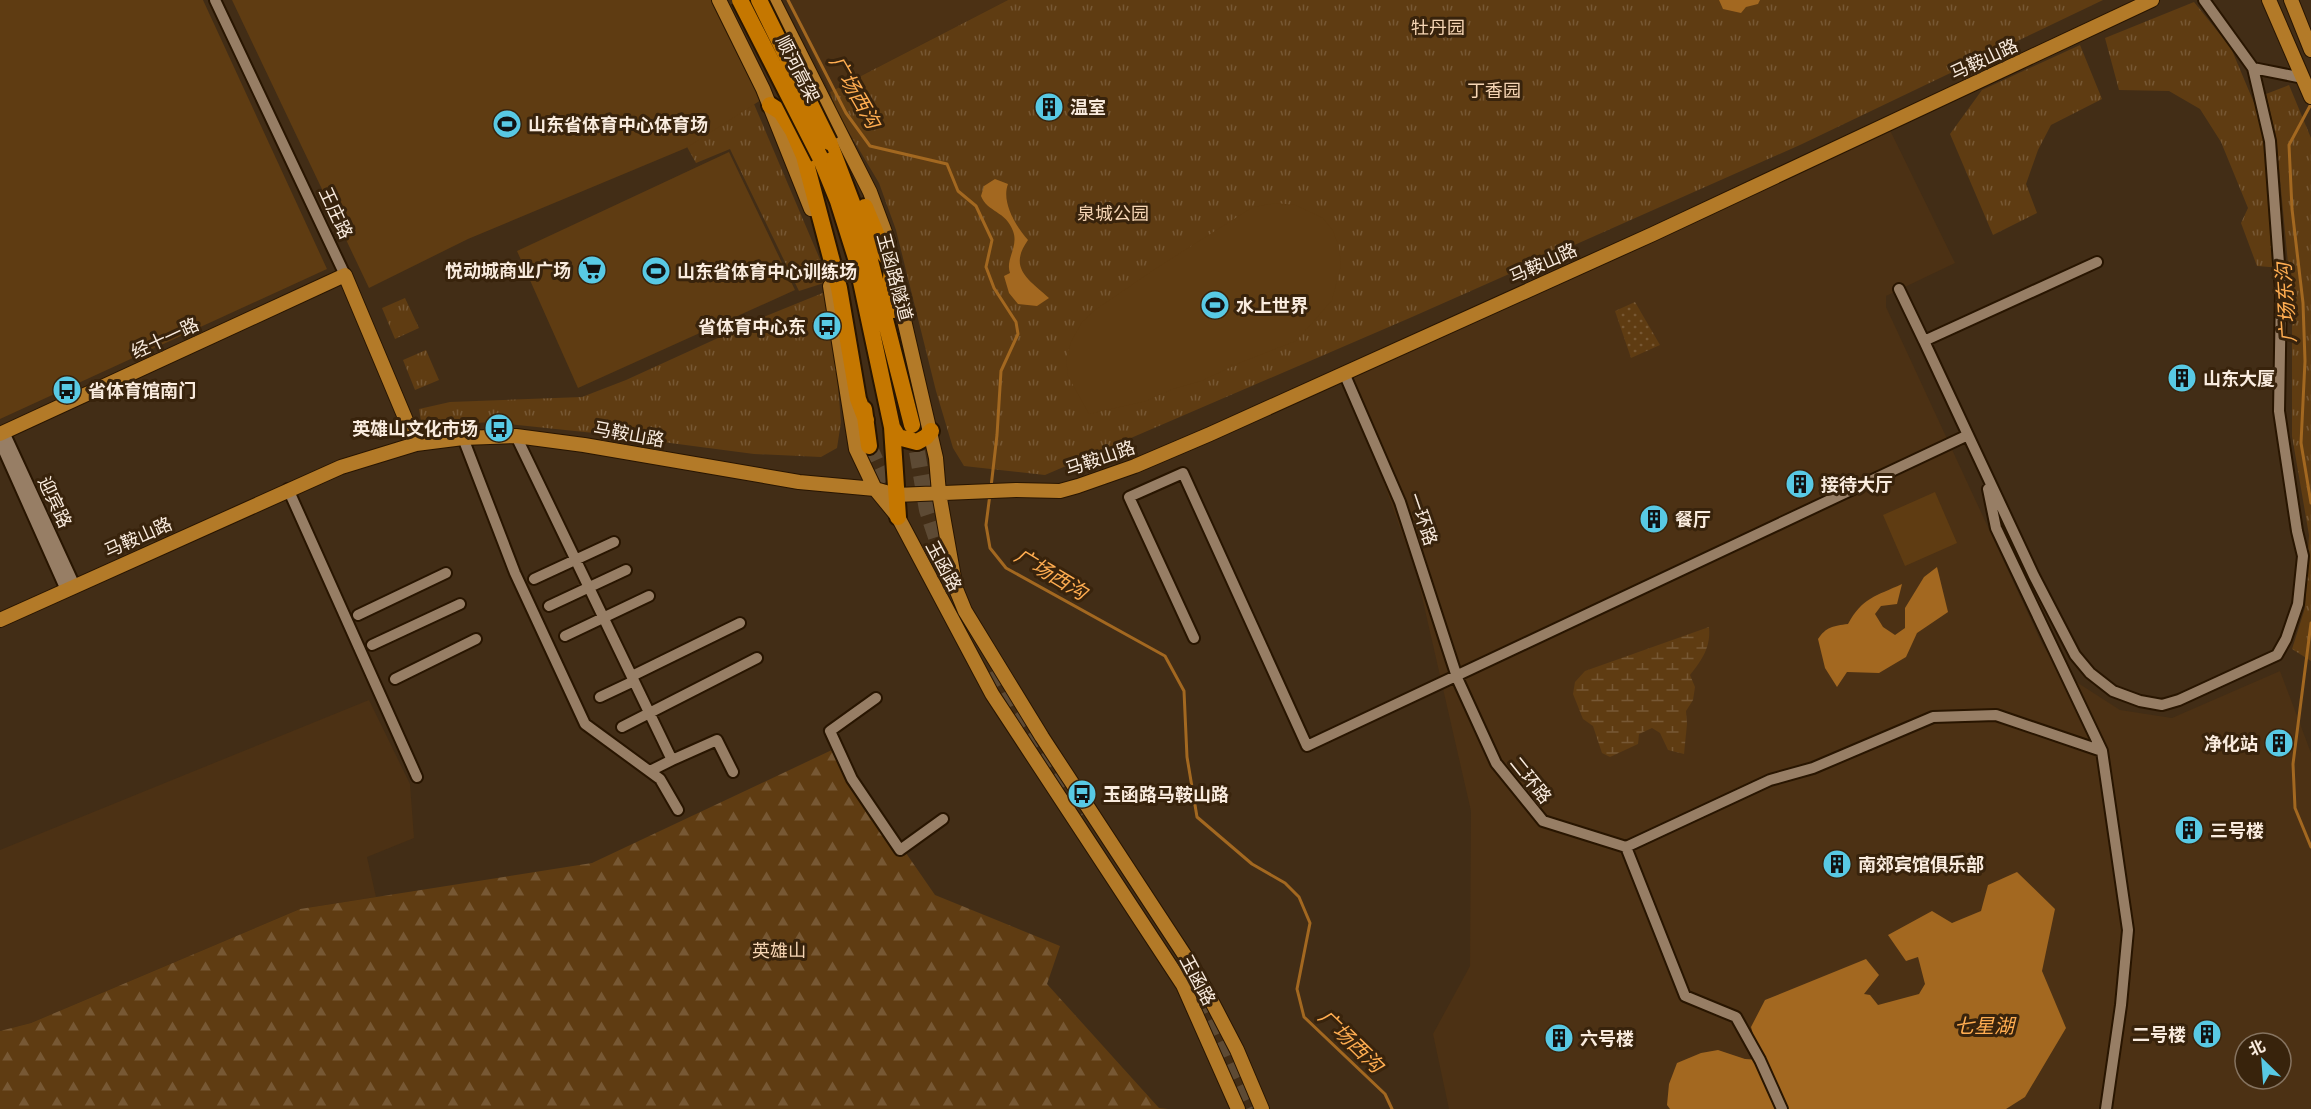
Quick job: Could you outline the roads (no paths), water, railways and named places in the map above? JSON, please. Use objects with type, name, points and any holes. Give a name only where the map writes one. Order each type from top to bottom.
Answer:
[{"type":"highway","name":"顺河高架","points":[[740,0],[820,157]]},
{"type":"highway","name":"顺河高架","points":[[759,0],[829,142]]},
{"type":"highway","points":[[770,105],[781,111],[794,131],[804,156],[839,288],[858,399],[866,420]]},
{"type":"highway","points":[[829,142],[842,154],[891,265],[890,289],[905,394]]},
{"type":"highway","name":"玉函路隧道","points":[[829,142],[862,229],[912,425]]},
{"type":"highway","points":[[820,157],[845,280],[869,446]]},
{"type":"highway","points":[[820,157],[838,201],[856,258],[892,427],[898,517]]},
{"type":"highway","points":[[892,427],[898,437],[917,442],[931,431]]},
{"type":"main road","name":"玉函路","points":[[719,0],[770,105],[797,171],[823,245],[856,449],[875,489],[898,517],[992,694],[1183,985],[1238,1109]]},
{"type":"main road","name":"马鞍山路","points":[[0,620],[288,489],[345,466],[416,444],[463,438],[516,436],[584,445],[799,482],[875,489],[896,495],[1016,490],[1060,491],[1135,466],[1344,373],[1653,234],[2152,0]]},
{"type":"main road","points":[[2269,0],[2311,97]]},
{"type":"main road","points":[[2291,0],[2311,50]]},
{"type":"main road","name":"玉函路","points":[[775,4],[870,192],[889,243],[891,265],[931,431],[939,494],[956,589],[965,611],[1042,737],[1199,976],[1237,1050],[1262,1109]]},
{"type":"main road","points":[[735,32],[775,4]]},
{"type":"main road","name":"经十一路","points":[[1,436],[345,275]]},
{"type":"main road","name":"王庄路","points":[[345,275],[416,444]]},
{"type":"street","name":"王庄路","points":[[215,0],[345,275]]},
{"type":"street","points":[[1899,290],[2034,576],[2075,655],[2090,674],[2113,691],[2139,701],[2162,705],[2179,700],[2277,655],[2286,639],[2298,604],[2303,556],[2278,411],[2281,291],[2270,141],[2253,68],[2204,0]]},
{"type":"street","points":[[2253,68],[2303,78]]},
{"type":"street","points":[[1924,341],[2097,262]]},
{"type":"street","name":"一环路","points":[[1344,373],[1400,502],[1458,678]]},
{"type":"street","points":[[1194,638],[1130,497],[1183,473],[1307,746],[1458,678],[1968,435]]},
{"type":"street","name":"迎宾路","points":[[1,436],[71,588]]},
{"type":"street","points":[[516,436],[672,760]]},
{"type":"street","points":[[463,438],[515,573],[585,724],[660,779],[678,810]]},
{"type":"street","points":[[1983,468],[1996,528],[2102,751],[2128,930],[2121,1005],[2106,1109]]},
{"type":"street","points":[[288,489],[417,777]]},
{"type":"street","points":[[534,579],[614,542]]},
{"type":"street","points":[[549,606],[626,570]]},
{"type":"street","points":[[358,615],[446,573]]},
{"type":"street","points":[[565,636],[649,596]]},
{"type":"street","points":[[372,645],[460,604]]},
{"type":"street","points":[[600,697],[740,623]]},
{"type":"street","points":[[394,679],[476,639]]},
{"type":"street","points":[[622,727],[757,658]]},
{"type":"street","name":"二环路","points":[[1458,678],[1496,762],[1543,821],[1626,847]]},
{"type":"street","points":[[876,698],[830,731],[852,779],[900,850],[943,819]]},
{"type":"street","points":[[1782,1109],[1760,1060],[1736,1017],[1684,996],[1626,847],[1770,780],[1813,768],[1933,717],[1996,715],[2102,751]]},
{"type":"street","points":[[650,771],[717,740],[733,772]]},
{"type":"water","points":[[1719,0],[1760,0],[1758,4],[1746,7],[1741,13],[1723,9]]},
{"type":"water","points":[[995,179],[1008,184],[1006,199],[1008,206],[1028,240],[1022,250],[1020,266],[1028,279],[1049,298],[1037,306],[1018,304],[1009,293],[1004,276],[1010,273],[1013,231],[1006,219],[988,205],[981,196],[984,186]]},
{"type":"water","points":[[1937,567],[1948,612],[1917,633],[1906,657],[1879,673],[1847,672],[1837,687],[1825,668],[1818,639],[1821,635],[1830,628],[1848,624],[1864,603],[1902,584],[1897,604],[1881,606],[1875,614],[1883,627],[1895,635],[1905,628],[1905,608],[1924,577]]},
{"type":"water","name":"七星湖","points":[[2017,872],[2055,909],[2042,971],[2066,1028],[2025,1097],[2006,1109],[1670,1109],[1667,1105],[1669,1084],[1677,1063],[1701,1053],[1718,1050],[1745,1059],[1760,1060],[1751,1027],[1765,1000],[1866,959],[1879,975],[1864,994],[1870,995],[1878,1005],[1919,994],[1925,984],[1918,957],[1906,961],[1888,935],[1932,911],[1952,923],[1981,911],[1988,885]]},
{"type":"waterway","name":"广场西沟","points":[[788,0],[846,113],[870,146],[947,164],[958,191],[976,206],[992,240],[986,267],[994,288],[1016,322],[1018,334],[1001,371],[991,487]]},
{"type":"waterway","name":"广场东沟","points":[[2311,104],[2289,145],[2292,209],[2303,303],[2305,361],[2301,443],[2311,503]]},
{"type":"waterway","name":"广场西沟","points":[[990,494],[986,525],[990,548],[1006,568],[1165,656],[1184,691],[1187,757],[1197,817],[1252,864],[1285,883],[1299,897],[1310,923],[1297,989],[1304,1017],[1385,1094],[1392,1109]]},
{"type":"waterway","name":"广场东沟","points":[[2311,623],[2293,764],[2295,808],[2311,847]]},
{"type":"tunnel","points":[[913,428],[927,510],[951,583]]},
{"type":"tunnel","points":[[869,446],[896,506]]},
{"type":"tunnel","points":[[995,670],[1015,710],[1084,814]]},
{"type":"tunnel","points":[[1191,976],[1251,1109]]},
{"type":"place","name":"温室","points":[[1049,107]]},
{"type":"place","name":"山东省体育中心体育场","points":[[507,124]]},
{"type":"place","name":"悦动城商业广场","points":[[592,270]]},
{"type":"place","name":"山东省体育中心训练场","points":[[656,271]]},
{"type":"place","name":"水上世界","points":[[1215,305]]},
{"type":"place","name":"省体育中心东","points":[[827,326]]},
{"type":"place","name":"山东大厦","points":[[2182,378]]},
{"type":"place","name":"省体育馆南门","points":[[67,390]]},
{"type":"place","name":"英雄山文化市场","points":[[499,428]]},
{"type":"place","name":"接待大厅","points":[[1800,484]]},
{"type":"place","name":"餐厅","points":[[1654,519]]},
{"type":"place","name":"净化站","points":[[2279,743]]},
{"type":"place","name":"玉函路马鞍山路","points":[[1082,794]]},
{"type":"place","name":"三号楼","points":[[2189,830]]},
{"type":"place","name":"南郊宾馆俱乐部","points":[[1837,864]]},
{"type":"place","name":"二号楼","points":[[2207,1034]]},
{"type":"place","name":"六号楼","points":[[1559,1038]]},
{"type":"park label","name":"牡丹园","points":[[1438,27]]},
{"type":"park label","name":"丁香园","points":[[1494,90]]},
{"type":"park label","name":"泉城公园","points":[[1113,213]]},
{"type":"park label","name":"英雄山","points":[[779,950]]}]
